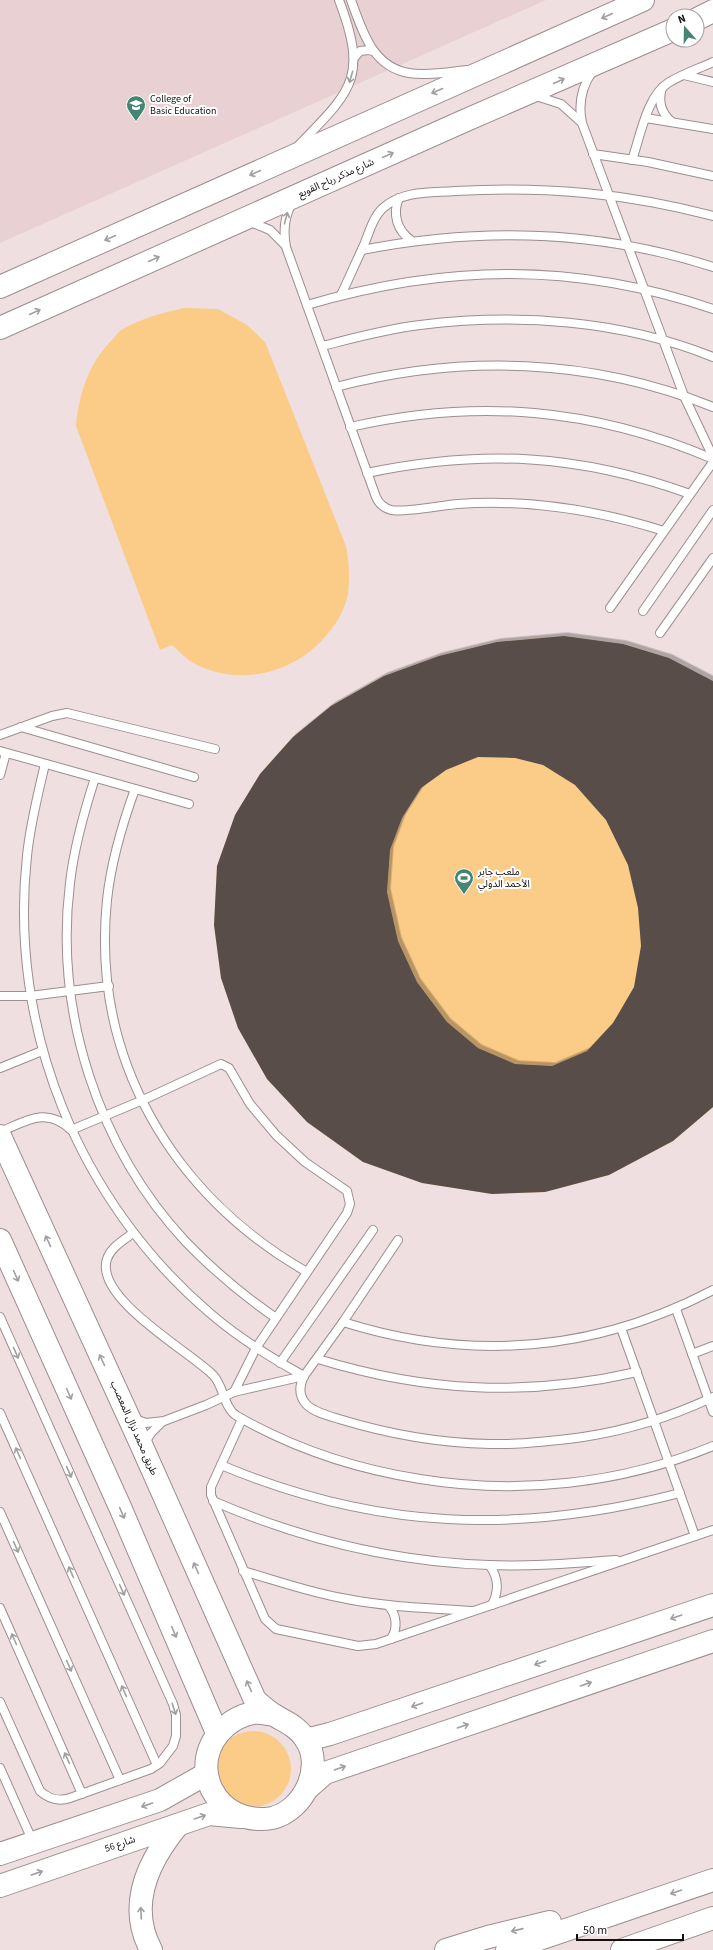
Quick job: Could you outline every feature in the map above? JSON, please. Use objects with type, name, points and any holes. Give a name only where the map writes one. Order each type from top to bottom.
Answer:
[{"type":"main road","points":[[0,287],[642,0]]},
{"type":"main road","name":"شارع مذكر رباح القوبع","points":[[0,328],[301,193],[665,34]]},
{"type":"main road","name":"طريق محمد نزال المعصب","points":[[0,1136],[143,1448],[255,1700],[274,1715]]},
{"type":"main road","points":[[0,1240],[120,1507],[217,1733]]},
{"type":"main road","points":[[306,1740],[330,1734],[713,1605]]},
{"type":"main road","points":[[308,1788],[312,1772],[312,1755],[306,1740],[292,1724],[274,1715],[253,1713],[233,1720],[217,1733],[210,1746],[206,1760],[206,1774],[210,1788],[218,1800],[229,1810],[242,1817],[258,1819],[273,1818],[287,1811],[299,1801],[308,1788],[326,1773],[713,1641]]},
{"type":"main road","points":[[0,1854],[160,1800],[206,1774]]},
{"type":"main road","name":"شارع 56","points":[[0,1886],[209,1814],[242,1817]]},
{"type":"main road","points":[[151,1950],[142,1927],[141,1900],[153,1862],[167,1838],[178,1825]]},
{"type":"main road","points":[[507,1950],[713,1880]]},
{"type":"main road","points":[[446,1950],[488,1937],[556,1921],[624,1910]]},
{"type":"main road","points":[[622,1950],[713,1918]]},
{"type":"lane","points":[[283,161],[342,98],[348,86],[354,58],[348,25],[339,0]]},
{"type":"lane","points":[[351,0],[366,38],[373,51],[388,65],[410,74],[488,68]]},
{"type":"lane","points":[[354,58],[360,51],[373,51]]},
{"type":"lane","points":[[602,62],[590,74],[582,90],[580,100],[582,123],[684,396],[713,460]]},
{"type":"lane","points":[[632,160],[654,98],[663,87],[713,62]]},
{"type":"lane","points":[[684,76],[713,82]]},
{"type":"lane","points":[[663,87],[660,97],[661,106],[665,115],[672,122]]},
{"type":"lane","points":[[525,95],[544,97],[561,104],[582,123]]},
{"type":"lane","points":[[646,118],[713,129]]},
{"type":"lane","points":[[594,154],[713,176]]},
{"type":"lane","points":[[341,295],[377,215],[384,208],[399,198],[417,194],[510,189],[552,190],[609,195],[678,207],[713,216]]},
{"type":"lane","points":[[301,193],[292,205],[286,218],[284,237],[286,247],[367,473],[378,501],[383,507],[395,511],[476,503],[531,504],[604,514],[664,531]]},
{"type":"lane","points":[[399,198],[396,211],[396,220],[402,232],[412,241]]},
{"type":"lane","points":[[240,221],[256,223],[270,230],[286,247]]},
{"type":"lane","points":[[362,250],[412,241],[477,235],[520,234],[557,236],[628,245],[665,253],[713,267]]},
{"type":"lane","points":[[307,305],[341,295],[415,280],[485,274],[555,276],[590,279],[645,289],[713,309]]},
{"type":"lane","points":[[322,346],[370,334],[418,325],[468,320],[503,319],[567,322],[616,330],[664,341],[713,357]]},
{"type":"lane","points":[[336,387],[384,375],[419,369],[447,366],[504,364],[560,368],[644,383],[713,407]]},
{"type":"lane","points":[[350,427],[378,420],[435,412],[485,410],[521,411],[578,418],[620,427],[662,439],[713,460]]},
{"type":"lane","points":[[367,473],[437,460],[468,458],[530,459],[562,462],[608,470],[653,481],[690,494]]},
{"type":"lane","points":[[610,608],[713,460]]},
{"type":"lane","points":[[643,611],[713,510]]},
{"type":"lane","points":[[660,633],[713,558]]},
{"type":"lane","points":[[0,735],[58,714],[67,713],[215,749]]},
{"type":"lane","points":[[21,727],[194,777]]},
{"type":"lane","points":[[0,775],[3,752],[189,804]]},
{"type":"lane","points":[[45,764],[34,809],[27,856],[25,887],[25,949],[30,996],[42,1051],[55,1091],[71,1130],[106,1195],[133,1233],[180,1285],[211,1314],[256,1348],[304,1376]]},
{"type":"lane","points":[[95,778],[79,833],[70,883],[67,926],[71,992],[83,1056],[105,1117],[132,1171],[166,1219],[206,1263],[228,1283],[276,1318]]},
{"type":"lane","points":[[135,789],[117,844],[108,893],[105,929],[108,986],[119,1038],[143,1100],[175,1155],[207,1195],[239,1225],[264,1245],[307,1272]]},
{"type":"lane","points":[[0,996],[30,996],[71,992],[108,986]]},
{"type":"lane","points":[[0,1068],[42,1051]]},
{"type":"lane","points":[[71,1130],[143,1100],[218,1064],[227,1066],[250,1104],[276,1135],[305,1162],[343,1188],[349,1195],[350,1204],[347,1213],[256,1348],[234,1392]]},
{"type":"lane","points":[[0,1132],[39,1117],[54,1118],[71,1130]]},
{"type":"lane","points":[[280,1363],[373,1230]]},
{"type":"lane","points":[[133,1233],[115,1247],[108,1259],[106,1273],[111,1286],[130,1307],[158,1333],[214,1375],[218,1380],[233,1413],[242,1419],[299,1445],[351,1464],[389,1473],[451,1483],[490,1486],[545,1485],[608,1477],[669,1462],[713,1446]]},
{"type":"lane","points":[[398,1240],[318,1359],[304,1376],[301,1382],[300,1394],[309,1408],[329,1416],[374,1429],[421,1438],[491,1444],[538,1442],[585,1436],[654,1420],[711,1398]]},
{"type":"lane","points":[[343,1322],[410,1339],[433,1343],[481,1346],[551,1343],[621,1328],[676,1309],[713,1290]]},
{"type":"lane","points":[[676,1309],[692,1354],[711,1398],[713,1412]]},
{"type":"lane","points":[[0,1317],[173,1704],[176,1715],[176,1736],[167,1755],[151,1769],[82,1794],[63,1800],[57,1800],[50,1798],[40,1791],[0,1702]]},
{"type":"lane","points":[[621,1328],[695,1536]]},
{"type":"lane","points":[[692,1354],[713,1346]]},
{"type":"lane","points":[[318,1359],[400,1380],[443,1386],[486,1388],[551,1386],[594,1381],[637,1372]]},
{"type":"lane","points":[[128,1416],[146,1422],[164,1421],[234,1392],[304,1376]]},
{"type":"lane","points":[[0,1413],[157,1765]]},
{"type":"lane","points":[[242,1419],[211,1487],[213,1501],[265,1619],[272,1627],[358,1646],[368,1646],[476,1611],[713,1530]]},
{"type":"lane","points":[[143,1448],[150,1433],[164,1421]]},
{"type":"lane","points":[[221,1466],[275,1486],[336,1504],[390,1514],[444,1519],[507,1520],[554,1518],[608,1510],[680,1493]]},
{"type":"lane","points":[[213,1501],[290,1531],[345,1546],[414,1559],[490,1566],[560,1564],[628,1559]]},
{"type":"lane","points":[[0,1512],[120,1780]]},
{"type":"lane","points":[[490,1566],[498,1583],[497,1594],[492,1605]]},
{"type":"lane","points":[[243,1571],[314,1592],[388,1605],[476,1611]]},
{"type":"lane","points":[[388,1605],[395,1616],[396,1624],[391,1639]]},
{"type":"lane","points":[[0,1608],[82,1794]]},
{"type":"lane","points":[[0,1768],[33,1843]]},
{"type":"shaded area","name":"College of Basic Education","points":[[0,0],[546,0],[0,243]]},
{"type":"shaded area","points":[[184,308],[218,309],[247,325],[265,342],[346,546],[349,570],[348,594],[343,610],[335,624],[316,646],[300,658],[283,667],[265,673],[246,675],[227,674],[208,670],[190,661],[172,645],[160,650],[76,426],[79,403],[90,371],[102,351],[120,331],[159,314]]},
{"type":"shaded area","name":"ملعب جابر الأحمد الدولي","points":[[564,636],[623,644],[669,658],[713,1107],[673,1141],[609,1175],[545,1192],[492,1194],[422,1183],[363,1162],[307,1122],[267,1079],[238,1028],[221,978],[214,925],[217,866],[235,815],[260,774],[293,737],[331,706],[384,676],[439,656],[497,642]]},
{"type":"shaded area","points":[[246,1731],[260,1731],[274,1737],[285,1748],[291,1762],[291,1776],[288,1784],[280,1796],[274,1801],[260,1807],[246,1807],[232,1801],[221,1790],[215,1776],[215,1762],[221,1748],[232,1737]]},
{"type":"building","name":"ملعب جابر الأحمد الدولي","points":[[564,636],[623,644],[669,658],[713,681],[713,1107],[673,1141],[609,1175],[545,1192],[492,1194],[422,1183],[363,1162],[307,1122],[267,1079],[238,1028],[221,978],[214,925],[217,866],[235,815],[260,774],[293,737],[331,706],[384,676],[439,656],[497,642]],"holes":[[[478,757],[515,758],[543,765],[575,785],[606,820],[628,865],[638,908],[641,946],[634,987],[613,1023],[587,1051],[552,1066],[515,1064],[478,1048],[447,1022],[417,982],[398,941],[387,892],[390,850],[402,818],[421,788],[446,770]]]},
{"type":"place","name":"College of Basic Education","points":[[136,122]]},
{"type":"place","name":"ملعب جابر الأحمد الدولي","points":[[464,895]]}]
